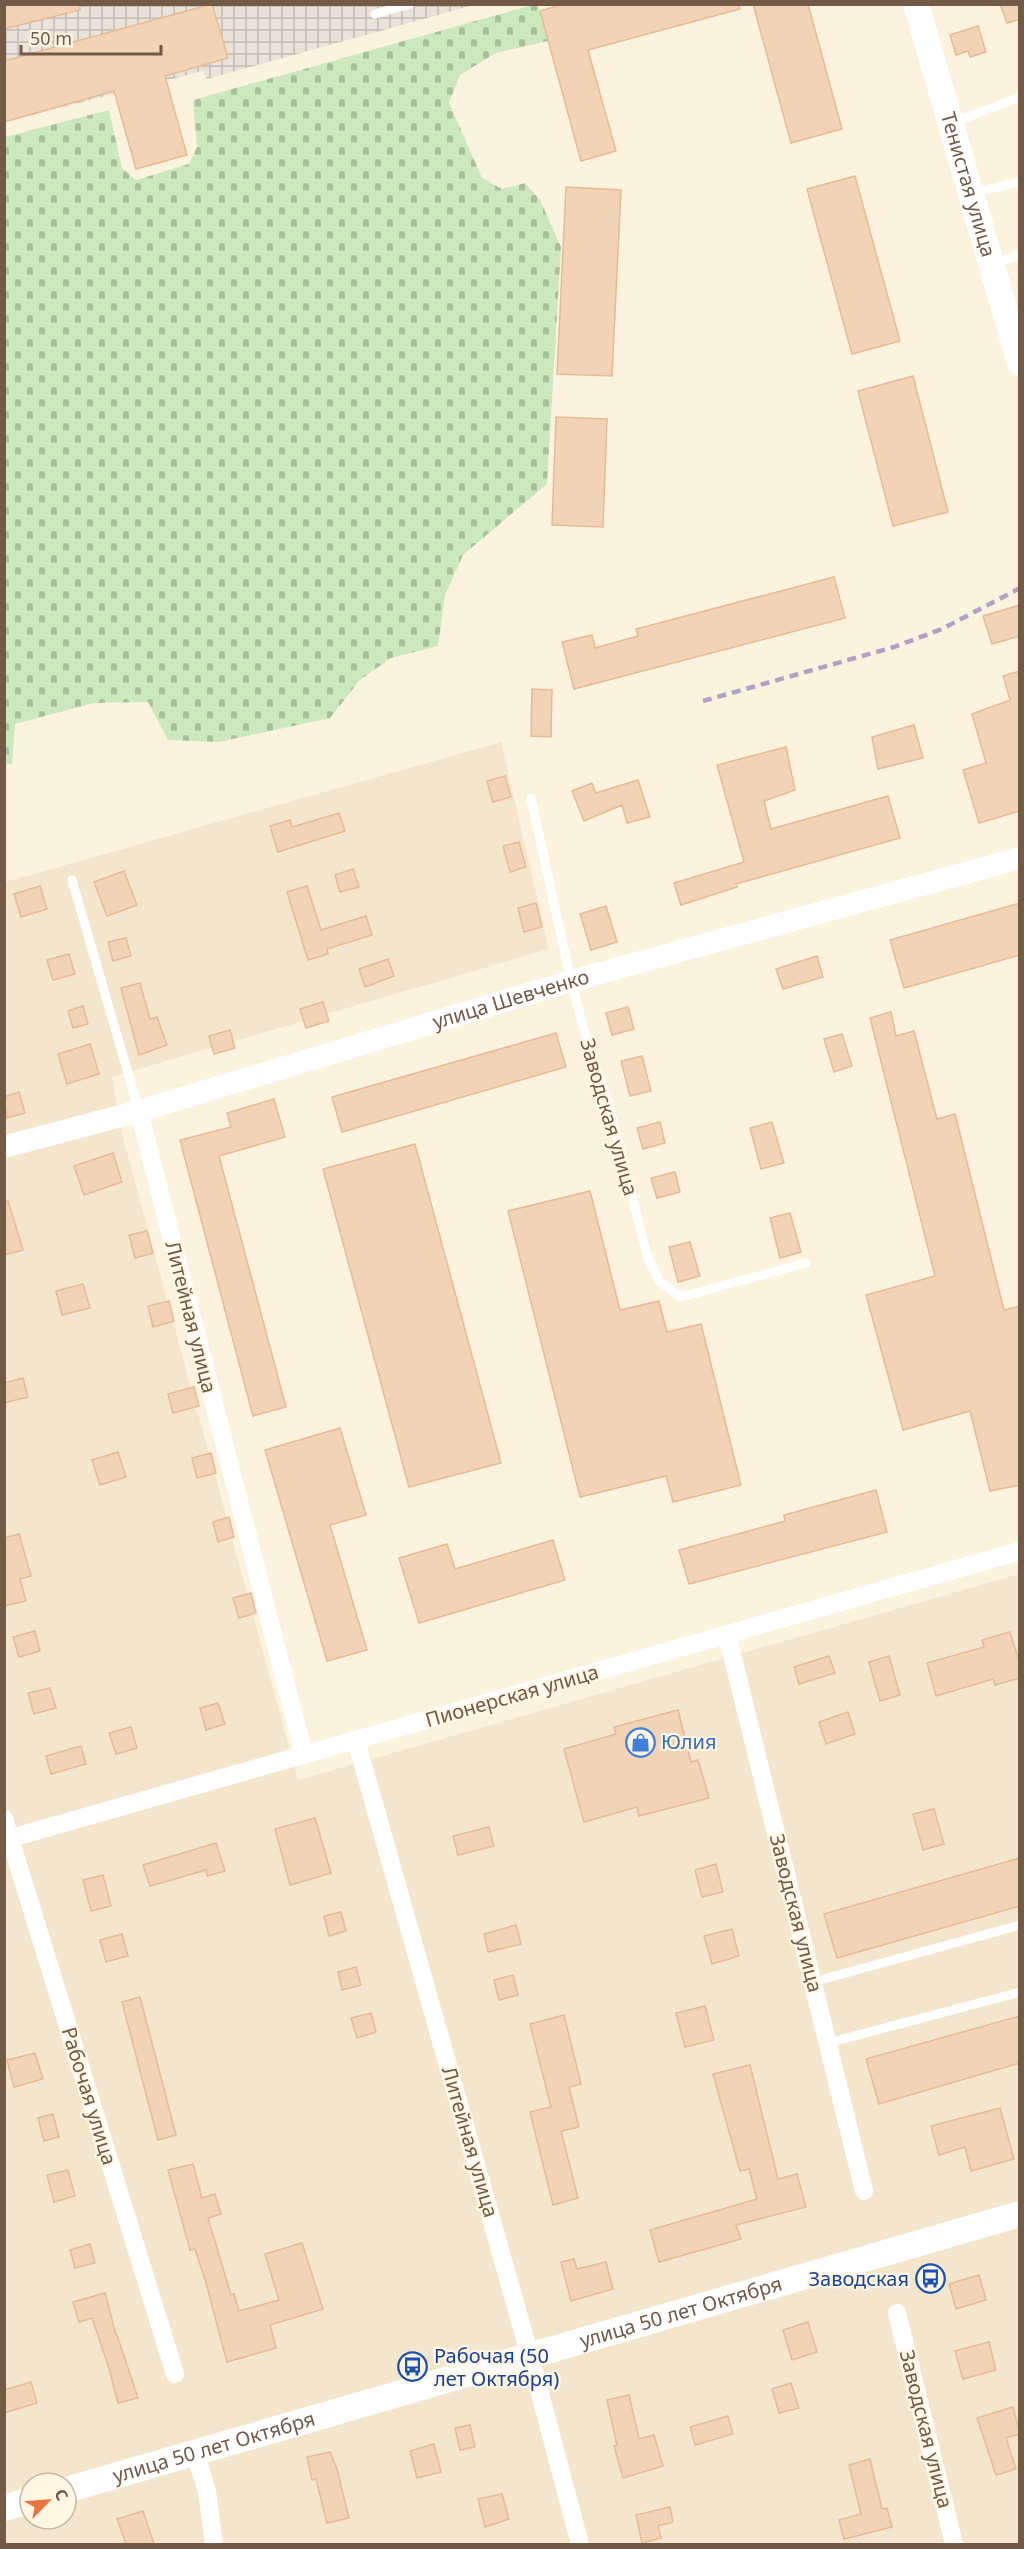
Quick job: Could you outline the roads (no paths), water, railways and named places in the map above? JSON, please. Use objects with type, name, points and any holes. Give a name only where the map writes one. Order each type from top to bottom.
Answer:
[{"type":"main road","name":"Тенистая улица","points":[[916,4],[1020,363]]},
{"type":"main road","name":"улица 50 лет Октября","points":[[78,2487],[1020,2214]]},
{"type":"street","name":"улица Шевченко","points":[[4,1147],[139,1111],[571,981],[1020,858]]},
{"type":"street","name":"Литейная улица","points":[[139,1111],[304,1755]]},
{"type":"street","name":"Пионерская улица","points":[[7,1839],[1020,1551]]},
{"type":"street","name":"Заводская улица","points":[[727,1634],[864,2191]]},
{"type":"street","name":"Литейная улица","points":[[356,1740],[530,2356],[580,2544]]},
{"type":"street","name":"Рабочая улица","points":[[4,1819],[7,1839],[175,2374]]},
{"type":"street","name":"Заводская улица","points":[[897,2313],[954,2544]]},
{"type":"street","points":[[195,2453],[207,2491],[214,2544]]},
{"type":"lane","points":[[375,15],[410,4]]},
{"type":"lane","points":[[950,123],[1020,97]]},
{"type":"lane","points":[[971,193],[1020,182]]},
{"type":"lane","points":[[991,264],[1020,255]]},
{"type":"lane","name":"Заводская улица","points":[[531,798],[571,981],[586,1037],[609,1105],[647,1255],[659,1281],[681,1297],[806,1263]]},
{"type":"lane","name":"Литейная улица","points":[[72,880],[139,1111]]},
{"type":"lane","points":[[813,1982],[1020,1925]]},
{"type":"lane","points":[[828,2043],[1020,1992]]},
{"type":"railway","points":[[703,701],[894,647],[942,629],[1020,588]]},
{"type":"place","name":"Юлия","points":[[640,1742]]},
{"type":"place","name":"Заводская","points":[[930,2279]]},
{"type":"place","name":"Рабочая (50 лет Октября)","points":[[413,2367]]}]
